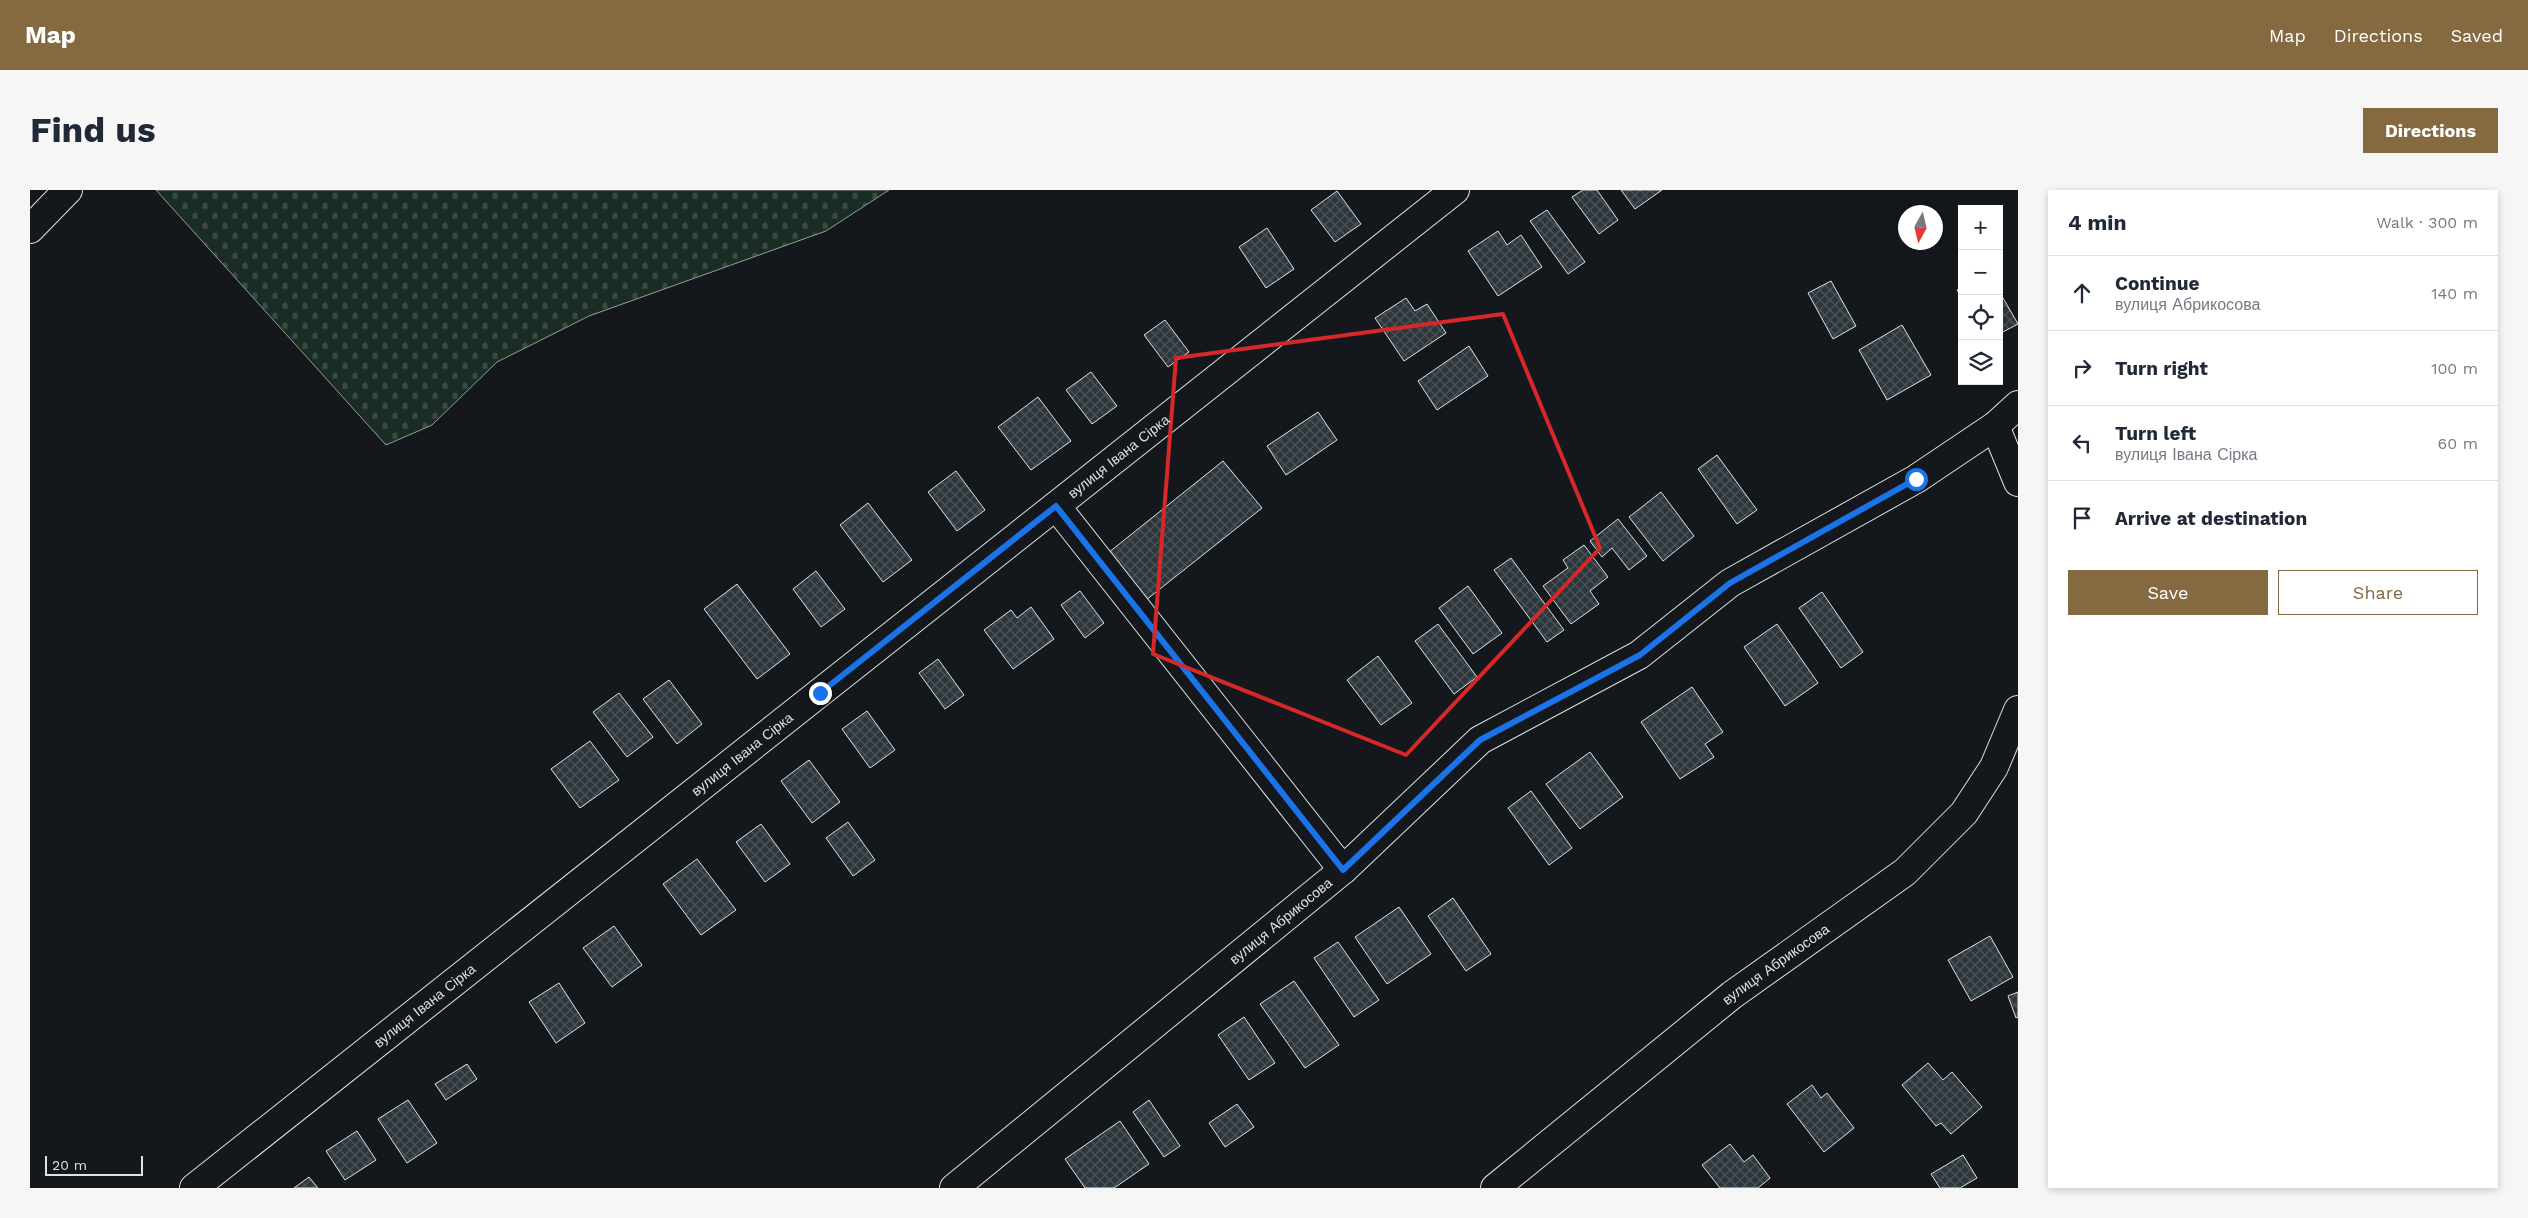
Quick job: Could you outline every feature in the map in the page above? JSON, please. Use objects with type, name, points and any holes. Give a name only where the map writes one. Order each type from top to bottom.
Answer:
[{"type":"street","points":[[30,229],[68,190]]},
{"type":"street","name":"вулиця Івана Сірка","points":[[194,1188],[1455,190]]},
{"type":"street","name":"вулиця Абрикосова","points":[[954,1188],[1343,870],[1480,740],[1640,655],[1730,583],[1916,479],[1995,426],[2018,405]]},
{"type":"street","points":[[1995,426],[2018,482]]},
{"type":"street","points":[[1056,506],[1343,870]]},
{"type":"street","name":"вулиця Абрикосова","points":[[1495,1188],[1732,995],[1905,872],[1964,813],[1994,767],[2018,710]]},
{"type":"highlighted area","points":[[1503,314],[1600,548],[1406,755],[1153,654],[1176,358]]},
{"type":"green space","points":[[156,190],[889,190],[826,231],[589,316],[497,362],[432,425],[386,445]]},
{"type":"building","points":[[1583,190],[1597,190],[1618,220],[1599,234],[1572,197]]},
{"type":"building","points":[[1621,190],[1662,190],[1635,209]]},
{"type":"building","points":[[1337,191],[1361,224],[1335,242],[1311,210]]},
{"type":"building","points":[[1547,210],[1585,262],[1568,274],[1530,221]]},
{"type":"building","points":[[1267,228],[1294,269],[1266,288],[1239,247]]},
{"type":"building","points":[[1498,231],[1507,245],[1521,235],[1542,267],[1498,296],[1468,251]]},
{"type":"building","points":[[1831,281],[1856,326],[1833,339],[1808,293]]},
{"type":"building","points":[[1406,298],[1415,311],[1427,304],[1446,333],[1404,361],[1375,318]]},
{"type":"building","points":[[2003,298],[2018,324],[2003,332]]},
{"type":"building","points":[[1165,320],[1189,352],[1168,367],[1144,335]]},
{"type":"building","points":[[1902,325],[1931,375],[1887,400],[1859,350]]},
{"type":"building","points":[[1469,346],[1488,376],[1437,410],[1418,381]]},
{"type":"building","points":[[1091,372],[1117,406],[1092,424],[1066,390]]},
{"type":"building","points":[[1038,397],[1071,441],[1031,470],[998,427]]},
{"type":"building","points":[[1318,412],[1337,440],[1286,475],[1267,446]]},
{"type":"building","points":[[1717,455],[1757,510],[1737,524],[1698,469]]},
{"type":"building","points":[[1223,461],[1262,508],[1146,600],[1108,553]]},
{"type":"building","points":[[956,471],[985,510],[957,531],[928,492]]},
{"type":"building","points":[[1661,492],[1694,536],[1663,561],[1629,517]]},
{"type":"building","points":[[868,503],[912,560],[883,582],[840,525]]},
{"type":"building","points":[[1618,519],[1647,556],[1629,570],[1612,548],[1602,557],[1590,541]]},
{"type":"building","points":[[1584,545],[1608,577],[1590,591],[1599,604],[1571,624],[1543,586],[1568,568],[1563,560]]},
{"type":"building","points":[[1511,558],[1564,630],[1547,642],[1494,570]]},
{"type":"building","points":[[816,571],[845,609],[821,627],[793,589]]},
{"type":"building","points":[[737,584],[790,654],[757,679],[704,609]]},
{"type":"building","points":[[1468,586],[1502,633],[1473,654],[1439,608]]},
{"type":"building","points":[[1080,591],[1104,623],[1085,638],[1061,605]]},
{"type":"building","points":[[1822,592],[1863,652],[1841,668],[1799,608]]},
{"type":"building","points":[[1031,607],[1054,639],[1013,669],[984,630],[1011,610],[1017,618]]},
{"type":"building","points":[[1438,624],[1477,677],[1454,694],[1415,641]]},
{"type":"building","points":[[1777,624],[1818,683],[1785,706],[1744,647]]},
{"type":"building","points":[[1378,656],[1412,703],[1381,725],[1347,680]]},
{"type":"building","points":[[938,659],[964,695],[945,709],[919,673]]},
{"type":"building","points":[[669,680],[702,724],[677,744],[643,699]]},
{"type":"building","points":[[1692,687],[1723,732],[1705,744],[1714,757],[1680,779],[1641,722]]},
{"type":"building","points":[[619,693],[653,737],[627,757],[593,712]]},
{"type":"building","points":[[867,711],[895,750],[870,768],[842,729]]},
{"type":"building","points":[[590,741],[619,780],[580,808],[551,769]]},
{"type":"building","points":[[1590,752],[1623,797],[1580,829],[1546,784]]},
{"type":"building","points":[[809,760],[840,802],[812,823],[781,781]]},
{"type":"building","points":[[1531,791],[1572,848],[1549,865],[1508,808]]},
{"type":"building","points":[[848,822],[875,860],[853,876],[826,838]]},
{"type":"building","points":[[761,824],[790,864],[765,882],[736,842]]},
{"type":"building","points":[[697,859],[736,910],[701,935],[663,884]]},
{"type":"building","points":[[1453,898],[1491,954],[1466,971],[1428,916]]},
{"type":"building","points":[[1399,907],[1431,954],[1387,984],[1355,937]]},
{"type":"building","points":[[614,926],[642,965],[612,987],[583,948]]},
{"type":"building","points":[[1990,936],[2013,977],[1971,1001],[1948,960]]},
{"type":"building","points":[[1338,942],[1379,1000],[1354,1017],[1314,958]]},
{"type":"building","points":[[1294,981],[1339,1045],[1305,1068],[1260,1004]]},
{"type":"building","points":[[559,983],[585,1023],[556,1043],[529,1002]]},
{"type":"building","points":[[2018,992],[2018,1017],[2016,1018],[2008,996]]},
{"type":"building","points":[[1244,1017],[1275,1063],[1249,1080],[1218,1035]]},
{"type":"building","points":[[1928,1063],[1943,1080],[1952,1072],[1982,1107],[1951,1134],[1941,1123],[1936,1126],[1902,1085]]},
{"type":"building","points":[[467,1064],[477,1079],[446,1100],[435,1084]]},
{"type":"building","points":[[1812,1085],[1821,1098],[1827,1093],[1854,1128],[1824,1152],[1787,1104]]},
{"type":"building","points":[[408,1100],[437,1143],[407,1163],[378,1119]]},
{"type":"building","points":[[1149,1100],[1180,1146],[1164,1157],[1133,1112]]},
{"type":"building","points":[[1237,1104],[1254,1127],[1225,1147],[1209,1123]]},
{"type":"building","points":[[1120,1121],[1149,1164],[1114,1188],[1085,1188],[1065,1159]]},
{"type":"building","points":[[357,1131],[376,1160],[345,1180],[326,1151]]},
{"type":"building","points":[[1730,1144],[1744,1162],[1753,1155],[1770,1178],[1758,1188],[1720,1188],[1702,1165]]},
{"type":"building","points":[[1963,1155],[1977,1178],[1960,1188],[1940,1188],[1931,1174]]},
{"type":"building","points":[[309,1177],[318,1188],[294,1188]]},
{"type":"route","points":[[820,693],[1056,506],[1343,870],[1480,740],[1640,655],[1730,583],[1916,479]]}]
